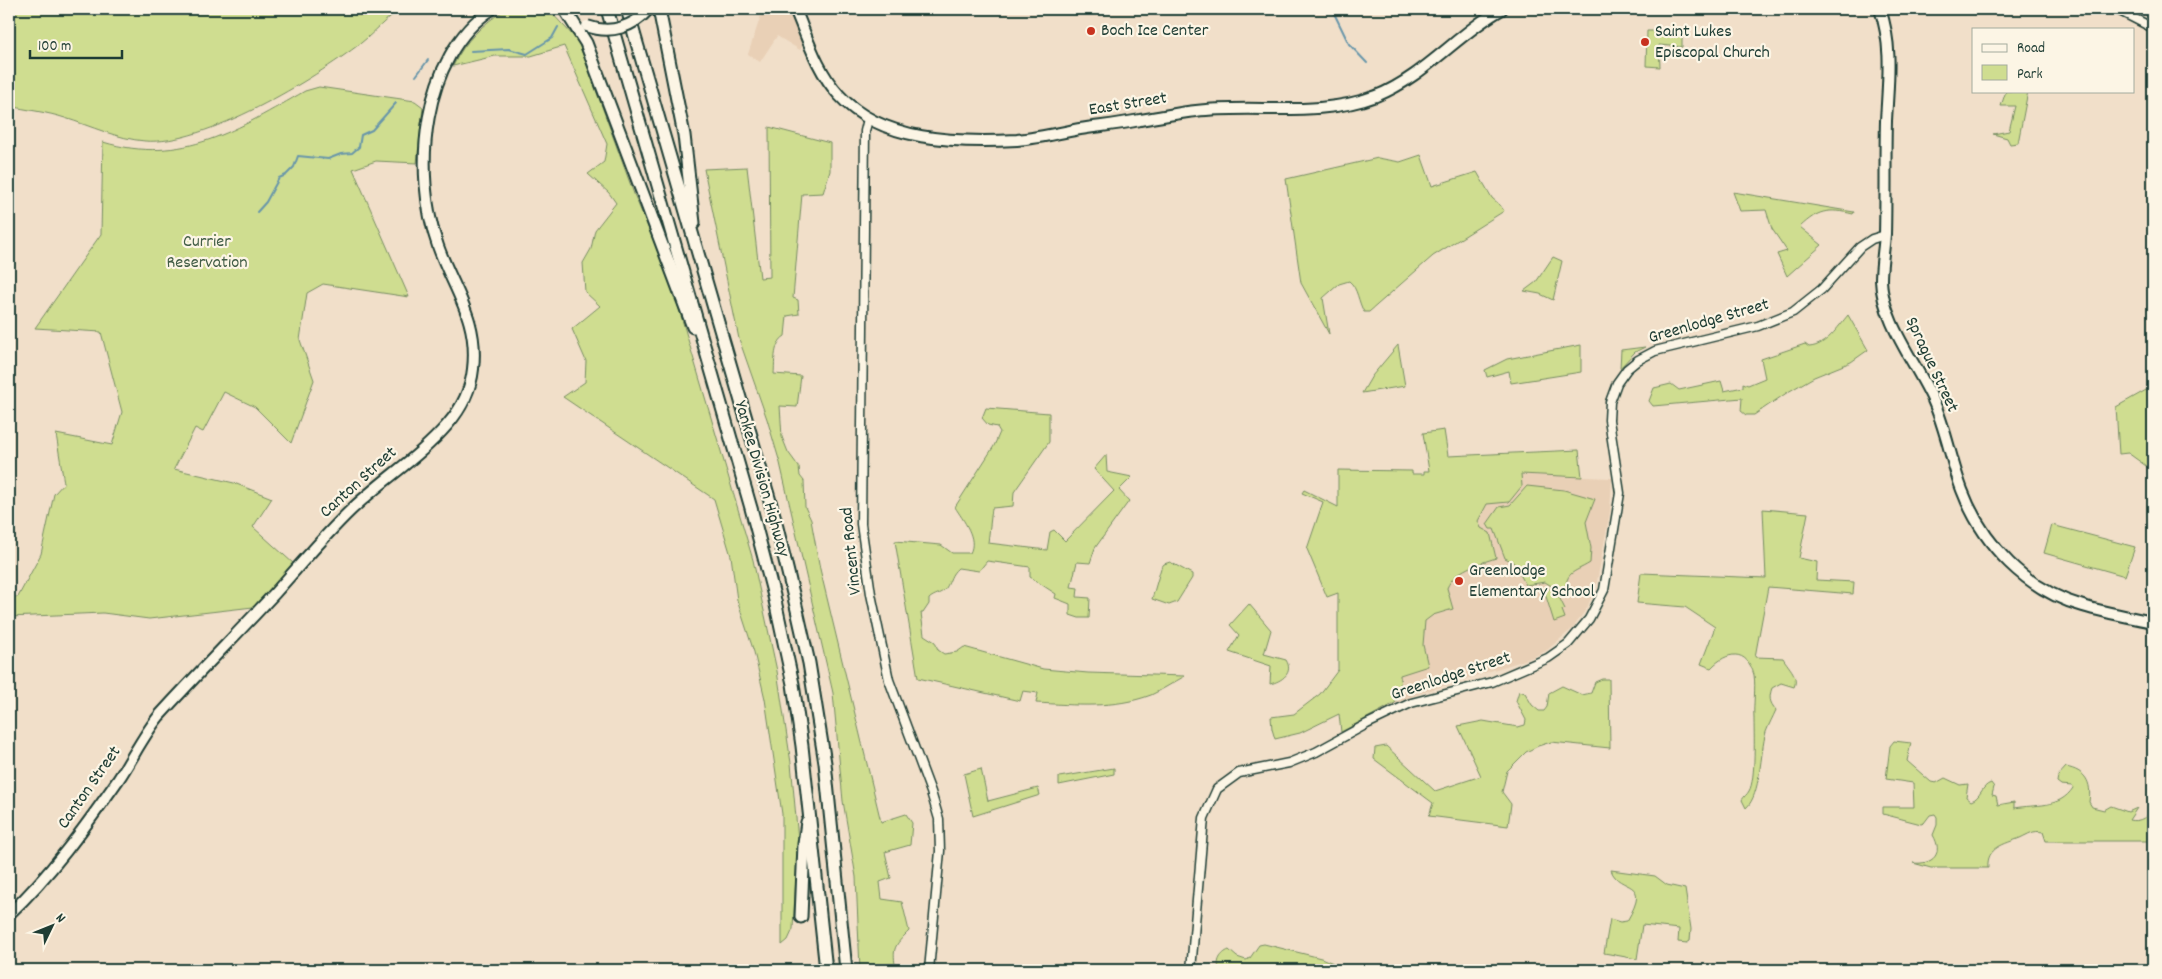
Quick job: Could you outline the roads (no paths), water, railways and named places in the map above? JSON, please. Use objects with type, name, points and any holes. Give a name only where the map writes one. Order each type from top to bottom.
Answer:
[{"type":"highway","name":"Yankee Division Highway","points":[[607,9],[758,530],[776,604],[793,684],[810,806],[826,970]]},
{"type":"highway","name":"Yankee Division Highway","points":[[627,9],[774,515],[809,663],[825,762],[846,970]]},
{"type":"highway","points":[[660,9],[661,23],[684,134],[696,244]]},
{"type":"highway","points":[[565,11],[586,43],[671,265],[686,312],[708,360]]},
{"type":"highway","points":[[801,917],[804,844],[810,806]]},
{"type":"main road","name":"Canton Street","points":[[9,914],[36,885],[88,819],[118,779],[159,716],[321,540],[370,492],[425,447],[449,423],[464,400],[473,370],[473,335],[467,308],[438,246],[425,178],[425,143],[434,97],[450,57],[469,28],[492,9]]},
{"type":"main road","points":[[565,11],[587,26],[603,30],[620,28],[635,22],[650,9]]},
{"type":"main road","name":"East Street","points":[[795,9],[828,81],[846,103],[868,119],[894,130],[966,140],[1016,140],[1194,111],[1245,108],[1295,110],[1347,104],[1378,95],[1411,76],[1485,18],[1502,9]]},
{"type":"main road","name":"Sprague Street","points":[[1880,9],[1890,47],[1886,129],[1885,235],[1881,279],[1882,297],[1896,331],[1933,401],[1947,439],[1962,491],[1973,516],[1987,539],[2006,561],[2044,590],[2082,606],[2153,622]]},
{"type":"street","points":[[2116,9],[2153,28]]},
{"type":"street","name":"Vincent Road","points":[[868,119],[865,131],[861,524],[871,594],[889,680],[931,792],[939,819],[940,851],[930,970]]},
{"type":"street","name":"Greenlodge Street","points":[[1191,970],[1204,818],[1217,789],[1239,773],[1288,763],[1316,752],[1367,724],[1411,703],[1492,682],[1548,658],[1568,644],[1590,619],[1604,590],[1620,493],[1609,420],[1610,402],[1617,383],[1627,369],[1638,360],[1655,351],[1758,326],[1792,312],[1822,289],[1860,247],[1872,239],[1885,235]]},
{"type":"waterway","points":[[1332,9],[1349,44],[1367,63]]},
{"type":"waterway","points":[[471,51],[509,49],[527,54],[552,38],[558,27]]},
{"type":"waterway","points":[[416,76],[428,60]]},
{"type":"waterway","points":[[257,212],[266,202],[279,178],[286,175],[294,167],[298,156],[328,159],[341,154],[352,153],[359,147],[361,135],[372,130],[396,103]]},
{"type":"place","name":"Boch Ice Center","points":[[1091,31]]},
{"type":"place","name":"Saint Lukes Episcopal Church","points":[[1645,42]]},
{"type":"place","name":"Greenlodge Elementary School","points":[[1459,581]]},
{"type":"park label","name":"Currier Reservation","points":[[207,252]]}]
